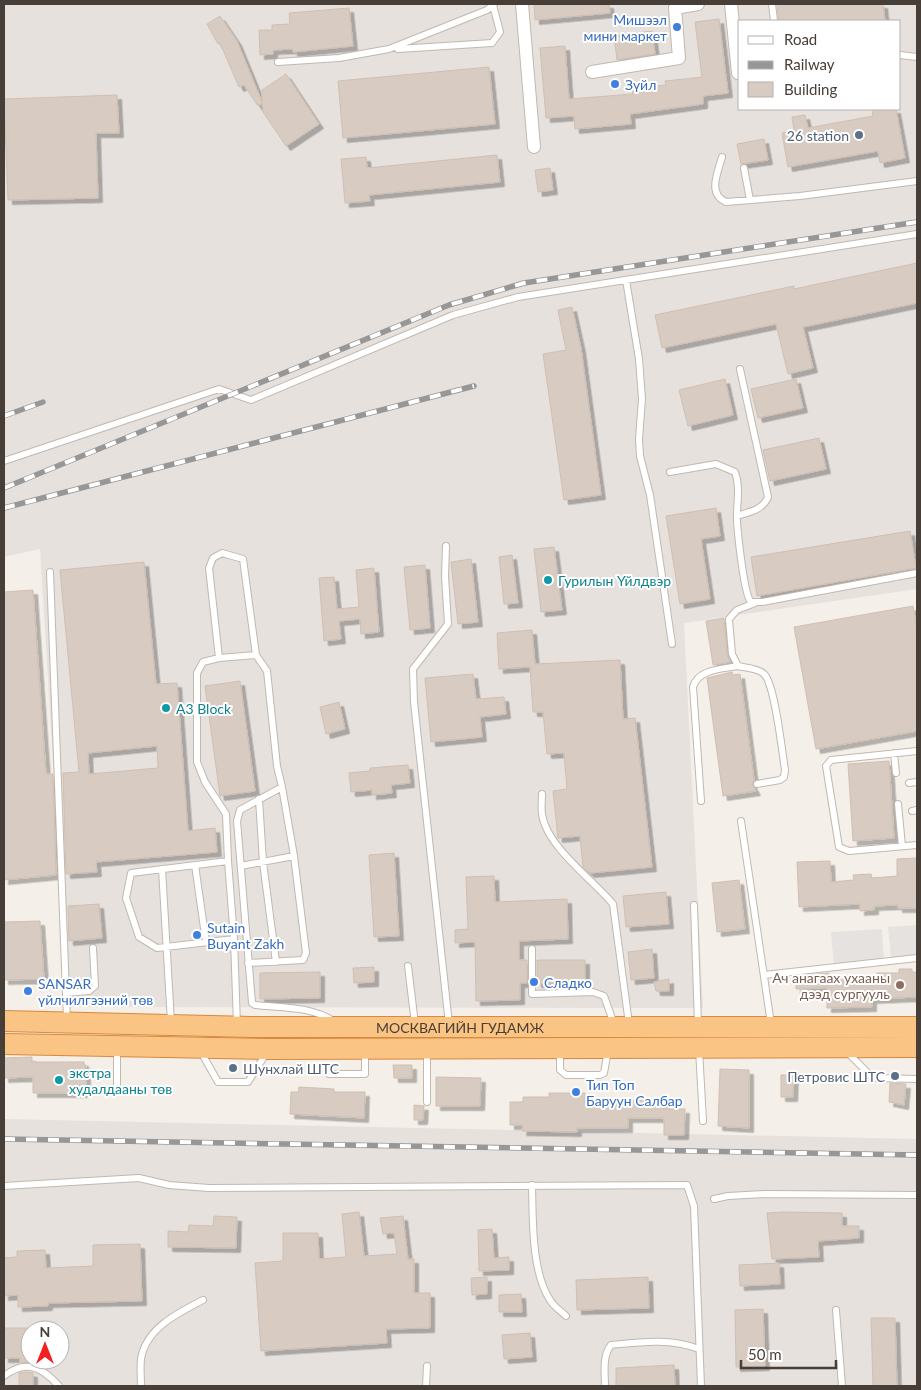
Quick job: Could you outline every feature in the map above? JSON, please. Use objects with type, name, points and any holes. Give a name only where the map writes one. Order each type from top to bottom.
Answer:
[{"type":"highway","name":"МОСКВАГИЙН ГУДАМЖ","points":[[4,1021],[237,1027],[917,1027]]},
{"type":"highway","name":"МОСКВАГИЙН ГУДАМЖ","points":[[4,1044],[269,1049],[917,1047]]},
{"type":"street","points":[[522,4],[534,147]]},
{"type":"street","points":[[592,72],[679,58],[675,8],[698,4]]},
{"type":"street","points":[[731,4],[738,73]]},
{"type":"lane","points":[[389,49],[487,10],[493,4]]},
{"type":"lane","points":[[278,62],[339,58],[389,49],[492,44],[500,32],[493,4]]},
{"type":"lane","points":[[772,4],[774,20]]},
{"type":"lane","points":[[901,55],[917,57]]},
{"type":"lane","points":[[722,157],[715,182],[716,193],[720,199],[726,202],[800,196],[917,181]]},
{"type":"lane","points":[[744,168],[750,200]]},
{"type":"lane","points":[[4,461],[220,389],[251,400],[453,315],[518,297],[917,234]]},
{"type":"lane","points":[[626,280],[641,389],[640,456],[650,495],[672,644]]},
{"type":"lane","points":[[737,516],[759,509],[768,497],[740,369]]},
{"type":"lane","points":[[670,472],[716,464],[731,468],[737,477],[737,516],[746,591],[748,599],[755,603]]},
{"type":"lane","points":[[446,546],[445,576],[448,624],[413,669],[414,702],[449,1028]]},
{"type":"lane","points":[[219,658],[209,568],[213,558],[222,553],[243,559],[256,655],[267,671],[277,766],[294,856],[306,953],[303,960],[248,963]]},
{"type":"lane","points":[[50,572],[67,1023]]},
{"type":"lane","points":[[738,666],[732,654],[729,619],[737,610],[755,603],[917,573]]},
{"type":"lane","points":[[237,1027],[234,938],[226,814],[205,782],[197,762],[197,673],[203,662],[219,658],[256,655]]},
{"type":"lane","points":[[701,802],[693,687],[695,679],[702,673],[738,666],[759,671],[767,677],[785,770],[784,777],[780,780],[757,784]]},
{"type":"lane","points":[[917,751],[831,760],[826,766],[839,847],[849,851],[917,845]]},
{"type":"lane","points":[[894,753],[896,773]]},
{"type":"lane","points":[[910,783],[917,782]]},
{"type":"lane","points":[[282,787],[240,810],[239,816],[248,963],[253,1004],[312,1011],[323,1014],[340,1026]]},
{"type":"lane","points":[[542,794],[542,814],[548,831],[579,872],[603,891],[613,904],[622,1028]]},
{"type":"lane","points":[[259,799],[263,862],[276,962]]},
{"type":"lane","points":[[898,804],[902,846]]},
{"type":"lane","points":[[741,821],[771,1028]]},
{"type":"lane","points":[[241,866],[294,856]]},
{"type":"lane","points":[[228,860],[131,873],[126,898],[139,937],[157,948],[234,938]]},
{"type":"lane","points":[[195,865],[206,942]]},
{"type":"lane","points":[[162,869],[168,947],[171,1026]]},
{"type":"lane","points":[[694,905],[698,1028]]},
{"type":"lane","points":[[66,993],[89,991],[94,986],[93,948]]},
{"type":"lane","points":[[532,949],[532,994],[593,992],[604,996],[622,1028]]},
{"type":"lane","points":[[764,975],[917,958]]},
{"type":"lane","points":[[408,966],[416,1027]]},
{"type":"lane","points":[[117,1046],[117,1090]]},
{"type":"lane","points":[[198,1047],[218,1082],[248,1082],[269,1049]]},
{"type":"lane","points":[[699,1048],[703,1121]]},
{"type":"lane","points":[[844,1048],[873,1078],[917,1079]]},
{"type":"lane","points":[[329,1074],[364,1074],[365,1049]]},
{"type":"lane","points":[[426,1049],[427,1102]]},
{"type":"lane","points":[[4,1186],[139,1178],[169,1185],[209,1188],[686,1185],[694,1206],[701,1386]]},
{"type":"lane","points":[[532,1185],[534,1244],[541,1278],[550,1300],[566,1316]]},
{"type":"lane","points":[[714,1199],[728,1196],[765,1194],[917,1196]]},
{"type":"lane","points":[[141,1386],[142,1359],[146,1345],[157,1329],[177,1314],[203,1300]]},
{"type":"lane","points":[[836,1310],[842,1386]]},
{"type":"lane","points":[[605,1386],[605,1362],[607,1350],[611,1345],[643,1341],[679,1341],[699,1348]]},
{"type":"lane","points":[[426,1366],[426,1386]]},
{"type":"lane","points":[[4,1376],[16,1367],[38,1368],[50,1376],[59,1386]]},
{"type":"shaded area","points":[[4,4],[917,4],[917,589],[684,623],[703,1008],[68,1007],[40,549],[4,557]]},
{"type":"shaded area","points":[[917,925],[917,954],[891,958],[888,927]]},
{"type":"shaded area","points":[[882,929],[884,960],[834,966],[831,932]]},
{"type":"shaded area","points":[[4,1119],[917,1139],[917,1386],[4,1386]]},
{"type":"building","points":[[534,4],[609,4],[610,13],[535,20]]},
{"type":"building","points":[[777,4],[883,4],[885,20],[779,20]]},
{"type":"building","points":[[349,8],[353,46],[293,52],[293,49],[273,50],[273,54],[260,55],[259,30],[272,30],[272,25],[290,24],[289,13]]},
{"type":"building","points":[[220,16],[237,41],[262,102],[262,90],[286,74],[319,124],[286,146],[263,112],[262,103],[258,106],[244,85],[239,87],[220,43],[218,44],[207,24]]},
{"type":"building","points":[[719,19],[728,93],[703,96],[703,104],[630,114],[631,124],[575,129],[574,116],[546,118],[540,48],[565,46],[569,99],[633,94],[632,89],[666,85],[665,81],[702,77],[695,22]]},
{"type":"building","points":[[652,31],[655,54],[617,60],[614,36]]},
{"type":"building","points":[[489,67],[495,124],[343,138],[338,81]]},
{"type":"building","points":[[117,95],[119,133],[96,133],[98,198],[8,200],[4,99]]},
{"type":"building","points":[[872,110],[896,110],[905,158],[880,163],[878,151],[788,167],[782,133],[794,130],[792,117],[805,115],[808,128],[873,116]]},
{"type":"building","points":[[764,139],[768,160],[741,164],[737,144]]},
{"type":"building","points":[[497,155],[500,182],[369,195],[370,201],[345,203],[341,159],[366,157],[367,168]]},
{"type":"building","points":[[550,168],[553,190],[538,192],[535,170]]},
{"type":"building","points":[[917,263],[917,303],[803,327],[813,368],[788,374],[776,324],[662,348],[655,315],[794,286],[794,289]]},
{"type":"building","points":[[572,307],[581,348],[601,495],[564,500],[543,354],[566,350],[558,310]]},
{"type":"building","points":[[725,379],[733,415],[688,426],[679,390]]},
{"type":"building","points":[[796,379],[803,408],[758,418],[751,389]]},
{"type":"building","points":[[819,438],[826,469],[770,481],[763,450]]},
{"type":"building","points":[[716,508],[720,536],[701,539],[710,599],[680,604],[666,516]]},
{"type":"building","points":[[910,531],[916,568],[757,596],[751,557]]},
{"type":"building","name":"Гурилын Үйлдвэр","points":[[554,547],[562,610],[541,612],[534,549]]},
{"type":"building","points":[[512,555],[518,603],[504,604],[499,557]]},
{"type":"building","points":[[471,559],[478,622],[458,624],[451,562]]},
{"type":"building","points":[[144,562],[156,684],[177,683],[188,831],[215,828],[217,852],[96,862],[97,872],[66,874],[63,773],[79,772],[60,570]],"holes":[[[157,746],[158,768],[89,774],[88,753]]]},
{"type":"building","points":[[425,565],[430,628],[410,630],[404,567]]},
{"type":"building","points":[[374,568],[379,632],[361,634],[360,619],[339,621],[341,639],[324,641],[319,578],[334,577],[337,609],[359,607],[356,570]]},
{"type":"building","points":[[33,590],[46,774],[53,774],[56,875],[4,880],[4,592]]},
{"type":"building","points":[[913,606],[917,629],[917,731],[816,749],[794,627]]},
{"type":"building","points":[[724,618],[727,654],[730,662],[713,665],[706,621]]},
{"type":"building","points":[[532,630],[535,664],[620,660],[623,719],[635,718],[652,867],[590,873],[583,867],[580,836],[558,838],[553,791],[567,789],[564,753],[547,754],[543,712],[533,712],[530,667],[499,669],[497,633]]},
{"type":"building","points":[[732,672],[733,675],[740,674],[754,780],[752,784],[756,791],[723,796],[707,678]]},
{"type":"building","points":[[473,674],[476,699],[504,697],[506,714],[480,717],[482,737],[431,742],[425,678]]},
{"type":"building","points":[[240,681],[255,791],[220,796],[205,686]]},
{"type":"building","points":[[339,702],[345,729],[326,734],[320,707]]},
{"type":"building","points":[[889,761],[894,838],[853,841],[848,764]]},
{"type":"building","points":[[408,765],[410,783],[391,785],[392,793],[372,795],[372,790],[351,792],[349,773],[370,771],[370,768]]},
{"type":"building","points":[[394,853],[399,936],[374,937],[369,855]]},
{"type":"building","points":[[917,858],[917,908],[898,908],[898,905],[874,906],[874,910],[860,911],[860,904],[799,907],[797,862],[830,861],[831,882],[854,880],[853,875],[871,874],[872,878],[897,876],[897,859]]},
{"type":"building","points":[[494,876],[495,902],[567,899],[568,939],[519,941],[519,960],[527,960],[527,983],[520,983],[520,1000],[476,1001],[475,942],[455,943],[455,930],[468,929],[466,877]]},
{"type":"building","points":[[739,880],[745,929],[717,932],[712,883]]},
{"type":"building","points":[[666,892],[669,924],[626,927],[623,896]]},
{"type":"building","points":[[99,904],[102,938],[69,941],[68,906]]},
{"type":"building","points":[[40,921],[44,979],[4,980],[4,922]]},
{"type":"building","points":[[652,949],[654,978],[631,980],[628,952]]},
{"type":"building","points":[[537,960],[585,960],[585,983],[537,983]]},
{"type":"building","points":[[374,967],[374,982],[354,983],[353,968]]},
{"type":"building","points":[[899,969],[912,969],[912,972],[917,972],[917,997],[872,999],[872,1007],[827,1008],[827,988],[796,989],[796,976],[829,973],[829,980],[877,979],[877,973],[899,973]]},
{"type":"building","points":[[320,972],[320,998],[260,999],[260,973]]},
{"type":"building","points":[[669,979],[669,991],[656,991],[654,982]]},
{"type":"building","name":"экстра худалдааны төв","points":[[32,1057],[32,1062],[84,1062],[84,1065],[86,1065],[86,1090],[83,1090],[83,1093],[33,1093],[33,1077],[4,1078],[4,1058]]},
{"type":"building","points":[[393,1065],[412,1065],[412,1078],[394,1078]]},
{"type":"building","points":[[720,1069],[749,1070],[749,1128],[718,1126]]},
{"type":"building","points":[[781,1075],[794,1075],[793,1097],[781,1097]]},
{"type":"building","points":[[436,1077],[481,1078],[480,1106],[436,1106]]},
{"type":"building","points":[[890,1083],[906,1084],[904,1105],[889,1102]]},
{"type":"building","points":[[299,1087],[334,1089],[334,1092],[365,1092],[364,1118],[290,1114],[291,1092],[298,1092]]},
{"type":"building","points":[[549,1093],[585,1093],[585,1103],[663,1099],[663,1109],[685,1109],[684,1135],[664,1135],[664,1118],[628,1118],[628,1128],[577,1128],[577,1132],[522,1131],[523,1125],[510,1125],[510,1102],[523,1102],[523,1097],[549,1097]]},
{"type":"building","points":[[414,1105],[424,1106],[423,1120],[414,1120]]},
{"type":"building","points":[[359,1212],[364,1256],[397,1254],[394,1233],[383,1234],[380,1218],[403,1216],[408,1259],[414,1259],[414,1293],[430,1293],[430,1328],[386,1329],[387,1343],[261,1351],[255,1263],[283,1261],[283,1233],[318,1233],[319,1259],[346,1257],[342,1214]]},
{"type":"building","points":[[767,1213],[842,1213],[842,1226],[859,1226],[859,1238],[818,1241],[819,1257],[772,1259]]},
{"type":"building","points":[[214,1216],[237,1217],[236,1248],[168,1247],[168,1231],[188,1232],[189,1225],[213,1226]]},
{"type":"building","points":[[492,1229],[494,1258],[509,1257],[509,1270],[479,1271],[478,1230]]},
{"type":"building","points":[[140,1244],[142,1301],[48,1303],[48,1306],[18,1307],[18,1295],[4,1296],[4,1258],[17,1257],[17,1251],[45,1250],[46,1268],[93,1266],[93,1245]]},
{"type":"building","points":[[779,1263],[780,1284],[740,1286],[739,1265]]},
{"type":"building","points":[[487,1277],[487,1294],[472,1295],[471,1278]]},
{"type":"building","points":[[648,1277],[649,1308],[577,1310],[576,1280]]},
{"type":"building","points":[[521,1294],[522,1312],[499,1312],[499,1295]]},
{"type":"building","points":[[763,1309],[765,1366],[736,1367],[735,1310]]},
{"type":"building","points":[[871,1318],[895,1318],[897,1386],[873,1386]]},
{"type":"building","points":[[4,1328],[20,1328],[20,1358],[4,1358]]},
{"type":"building","points":[[530,1333],[532,1357],[504,1359],[502,1335]]},
{"type":"building","points":[[674,1365],[675,1386],[616,1386],[616,1368]]},
{"type":"building","points":[[19,1373],[33,1373],[33,1386],[19,1386]]},
{"type":"railway","points":[[4,488],[449,305],[524,283],[917,222]]},
{"type":"railway","points":[[4,508],[474,386]]},
{"type":"railway","points":[[4,416],[43,402]]},
{"type":"railway","points":[[4,1139],[917,1155]]},
{"type":"place","name":"Мишээл мини маркет","points":[[677,27]]},
{"type":"place","name":"Зүйл","points":[[615,84]]},
{"type":"place","name":"26 station","points":[[859,135]]},
{"type":"place","name":"Гурилын Үйлдвэр","points":[[548,580]]},
{"type":"place","name":"A3 Block","points":[[166,708]]},
{"type":"place","name":"Sutain Buyant Zakh","points":[[197,935]]},
{"type":"place","name":"Сладко","points":[[534,982]]},
{"type":"place","name":"Ач анагаах ухааны дээд сургууль","points":[[900,985]]},
{"type":"place","name":"SANSAR үйлчилгээний төв","points":[[28,991]]},
{"type":"place","name":"Шунхлай ШТС","points":[[233,1068]]},
{"type":"place","name":"Петровис ШТС","points":[[895,1076]]},
{"type":"place","name":"экстра худалдааны төв","points":[[59,1080]]},
{"type":"place","name":"Тип Топ Баруун Салбар","points":[[576,1092]]}]
